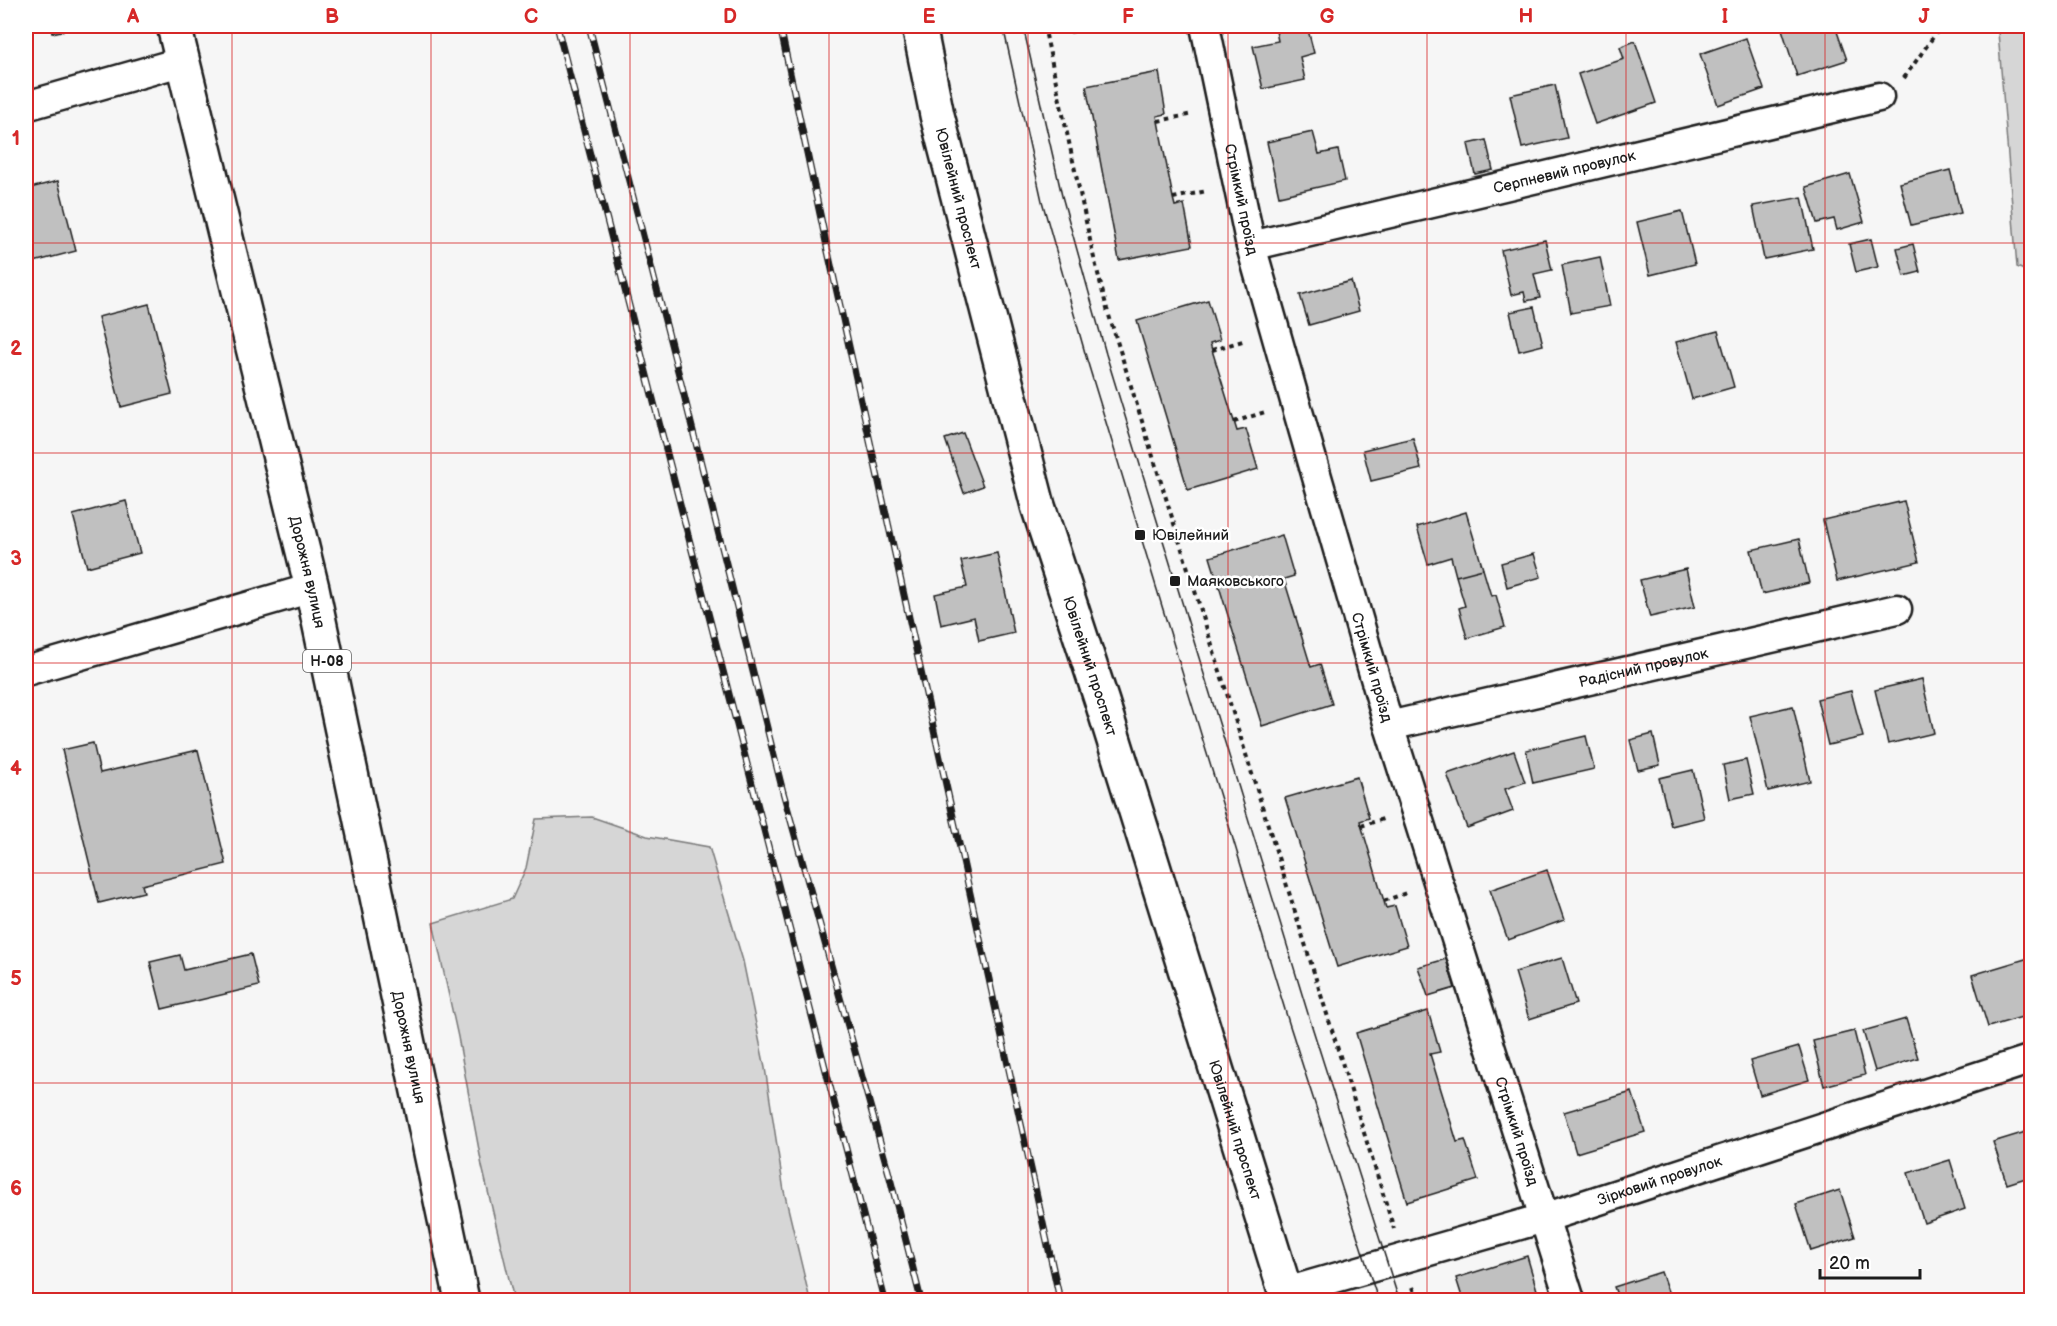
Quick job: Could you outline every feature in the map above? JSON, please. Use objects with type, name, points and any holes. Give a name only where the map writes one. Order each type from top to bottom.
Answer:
[{"type":"main road","name":"Дорожня вулиця","points":[[174,26],[312,588],[462,1300]]},
{"type":"main road","name":"Ювілейний проспект","points":[[919,26],[937,115],[1038,506],[1109,724],[1287,1296]]},
{"type":"street","name":"Стрімкий проїзд","points":[[1205,26],[1251,246],[1389,726],[1570,1300]]},
{"type":"street","points":[[26,106],[184,61]]},
{"type":"street","name":"Серпневий провулок","points":[[1251,246],[1879,97]]},
{"type":"street","points":[[26,671],[312,588]]},
{"type":"street","name":"Радісний провулок","points":[[1389,726],[1897,609]]},
{"type":"street","name":"Зірковий провулок","points":[[1287,1296],[1544,1218],[2031,1059]]},
{"type":"path","points":[[1044,26],[1093,255],[1107,309],[1418,1300]]},
{"type":"path","points":[[1879,97],[1906,76],[1941,26]]},
{"type":"shaded area","points":[[2003,26],[2031,26],[2031,273],[2017,267],[1998,32]]},
{"type":"shaded area","points":[[592,817],[647,836],[709,847],[743,961],[765,1068],[784,1191],[810,1300],[514,1300],[482,1166],[458,1037],[433,923],[512,899],[526,868],[536,819]]},
{"type":"building","points":[[50,26],[83,26],[52,33]]},
{"type":"building","points":[[1069,26],[1105,26],[1071,33]]},
{"type":"building","points":[[1275,26],[1307,26],[1314,53],[1300,57],[1305,80],[1263,89],[1253,46],[1278,41]]},
{"type":"building","points":[[1781,26],[1835,26],[1847,60],[1797,76]]},
{"type":"building","points":[[1746,38],[1764,89],[1718,105],[1700,54]]},
{"type":"building","points":[[1635,41],[1656,103],[1595,124],[1578,74],[1624,59],[1620,47]]},
{"type":"building","points":[[1159,72],[1166,114],[1157,116],[1175,206],[1184,204],[1192,246],[1119,260],[1086,86]]},
{"type":"building","points":[[1555,85],[1567,138],[1522,148],[1510,95]]},
{"type":"building","points":[[1313,132],[1319,154],[1338,150],[1345,181],[1279,196],[1267,142]]},
{"type":"building","points":[[1486,140],[1493,170],[1475,174],[1468,144]]},
{"type":"building","points":[[1950,170],[1961,213],[1911,225],[1900,183]]},
{"type":"building","points":[[1850,174],[1864,222],[1837,230],[1834,219],[1817,223],[1806,187]]},
{"type":"building","points":[[58,181],[76,251],[26,264],[26,189]]},
{"type":"building","points":[[1802,197],[1813,249],[1764,259],[1753,206]]},
{"type":"building","points":[[1682,211],[1695,264],[1650,275],[1637,222]]},
{"type":"building","points":[[1871,239],[1878,267],[1856,272],[1849,244]]},
{"type":"building","points":[[1545,240],[1552,270],[1534,274],[1540,298],[1526,301],[1524,292],[1511,295],[1501,250]]},
{"type":"building","points":[[1913,244],[1920,272],[1904,276],[1897,248]]},
{"type":"building","points":[[1600,257],[1610,306],[1571,313],[1562,265]]},
{"type":"building","points":[[1351,281],[1359,311],[1309,325],[1300,295]]},
{"type":"building","points":[[1208,300],[1220,340],[1210,343],[1212,350],[1237,431],[1246,429],[1258,469],[1188,490],[1137,321]]},
{"type":"building","points":[[149,304],[172,394],[121,407],[98,317]]},
{"type":"building","points":[[1534,307],[1543,345],[1519,351],[1510,312]]},
{"type":"building","points":[[1718,331],[1734,387],[1692,399],[1676,342]]},
{"type":"building","points":[[963,433],[983,486],[964,493],[945,439]]},
{"type":"building","points":[[1413,438],[1421,469],[1371,481],[1363,450]]},
{"type":"building","points":[[126,501],[140,553],[87,567],[73,515]]},
{"type":"building","points":[[1904,501],[1919,562],[1837,581],[1823,520]]},
{"type":"building","points":[[1466,512],[1483,569],[1456,576],[1451,557],[1428,564],[1417,527]]},
{"type":"building","points":[[1282,535],[1294,576],[1284,579],[1311,667],[1320,664],[1332,704],[1262,726],[1210,557]]},
{"type":"building","points":[[1799,539],[1809,583],[1762,594],[1751,550]]},
{"type":"building","points":[[997,553],[1014,633],[979,641],[974,617],[941,625],[935,594],[967,587],[961,561]]},
{"type":"building","points":[[1534,554],[1541,577],[1507,587],[1501,563]]},
{"type":"building","points":[[1483,569],[1491,596],[1496,595],[1505,627],[1467,638],[1459,608],[1465,606],[1456,576]]},
{"type":"building","points":[[1686,569],[1695,607],[1650,617],[1640,580]]},
{"type":"building","points":[[1922,679],[1934,733],[1888,744],[1875,690]]},
{"type":"building","points":[[1851,691],[1863,737],[1828,745],[1817,699]]},
{"type":"building","points":[[1793,706],[1810,781],[1768,791],[1750,716]]},
{"type":"building","points":[[1653,734],[1660,765],[1638,770],[1630,740]]},
{"type":"building","points":[[1586,736],[1594,769],[1533,783],[1526,750]]},
{"type":"building","points":[[93,743],[100,773],[198,750],[226,864],[142,885],[144,892],[99,903],[62,750]]},
{"type":"building","points":[[1514,751],[1525,782],[1505,789],[1513,811],[1467,828],[1447,774]]},
{"type":"building","points":[[1746,760],[1754,794],[1730,799],[1723,765]]},
{"type":"building","points":[[1693,770],[1704,818],[1671,826],[1659,778]]},
{"type":"building","points":[[1357,777],[1369,818],[1360,821],[1386,908],[1395,906],[1407,946],[1337,967],[1285,798]]},
{"type":"building","points":[[1547,870],[1564,920],[1508,940],[1490,890]]},
{"type":"building","points":[[251,954],[259,986],[162,1009],[150,962],[180,955],[184,970]]},
{"type":"building","points":[[2032,957],[2032,1014],[1988,1027],[1972,975]]},
{"type":"building","points":[[1562,958],[1576,1004],[1529,1019],[1515,972]]},
{"type":"building","points":[[1446,959],[1455,988],[1428,996],[1418,967]]},
{"type":"building","points":[[1428,1011],[1440,1052],[1430,1054],[1457,1142],[1465,1140],[1478,1180],[1407,1202],[1356,1033]]},
{"type":"building","points":[[1906,1019],[1918,1058],[1875,1071],[1863,1031]]},
{"type":"building","points":[[1854,1031],[1865,1075],[1824,1086],[1813,1041]]},
{"type":"building","points":[[1799,1047],[1809,1080],[1760,1095],[1750,1061]]},
{"type":"building","points":[[1632,1092],[1645,1132],[1576,1153],[1564,1112]]},
{"type":"building","points":[[2032,1130],[2032,1176],[2007,1184],[1993,1142]]},
{"type":"building","points":[[1950,1160],[1965,1209],[1924,1223],[1908,1173]]},
{"type":"building","points":[[1840,1190],[1855,1237],[1811,1251],[1796,1204]]},
{"type":"building","points":[[1527,1256],[1539,1297],[1530,1300],[1463,1300],[1456,1278]]},
{"type":"building","points":[[1661,1272],[1671,1300],[1619,1300],[1614,1287]]},
{"type":"tram line","points":[[1003,26],[1042,201],[1087,360],[1289,1023],[1378,1300]]},
{"type":"tram line","points":[[1023,26],[1062,196],[1106,354],[1309,1017],[1399,1300]]},
{"type":"railway","points":[[557,26],[885,1300]]},
{"type":"railway","points":[[589,26],[783,792],[889,1174],[921,1300]]},
{"type":"railway","points":[[780,26],[1060,1300]]},
{"type":"place","name":"Ювілейний","points":[[1140,535]]},
{"type":"place","name":"Маяковського","points":[[1175,581]]}]
